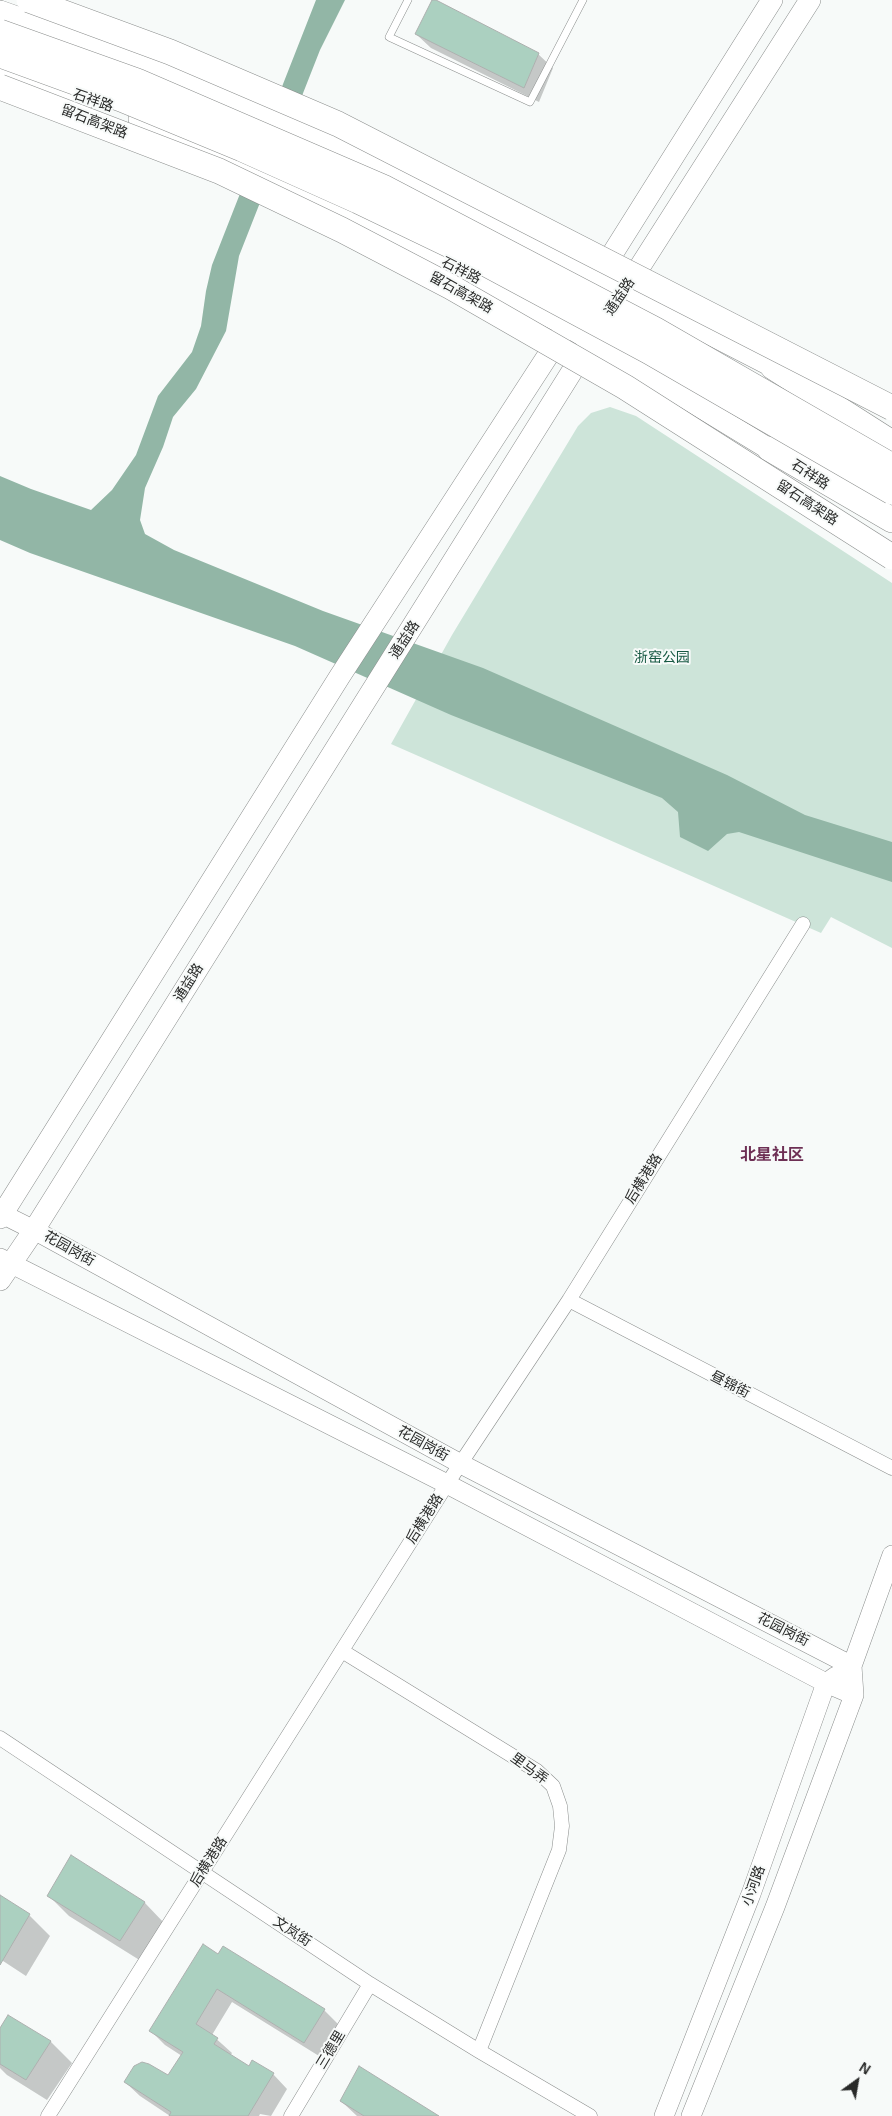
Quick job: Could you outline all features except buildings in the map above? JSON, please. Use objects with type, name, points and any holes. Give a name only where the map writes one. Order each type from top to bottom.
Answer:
[{"type":"highway","points":[[29,0],[170,52],[338,124],[892,408]]},
{"type":"highway","points":[[0,32],[137,80],[385,188],[656,330],[892,466]]},
{"type":"highway","points":[[0,54],[121,99],[242,149],[358,201],[453,247],[648,352],[892,492]]},
{"type":"highway","name":"留石高架路","points":[[0,87],[219,171],[342,230],[451,287],[625,387],[892,557]]},
{"type":"highway","points":[[773,367],[892,443]]},
{"type":"highway","points":[[770,449],[892,520]]},
{"type":"main road","name":"通益路","points":[[1,1215],[340,676],[568,326],[772,0]]},
{"type":"main road","name":"通益路","points":[[0,1280],[6,1260],[34,1230],[591,340],[626,290],[804,4]]},
{"type":"main road","points":[[0,11],[161,68],[301,129],[433,192],[892,428]]},
{"type":"main road","name":"石祥路","points":[[0,70],[121,111],[404,242],[568,326],[770,449],[892,530]]},
{"type":"street","name":"后横港路","points":[[48,2116],[447,1484],[569,1300],[802,924]]},
{"type":"street","name":"花园岗街","points":[[1,1215],[34,1230],[461,1464],[852,1666]]},
{"type":"street","name":"花园岗街","points":[[6,1260],[447,1484],[826,1683],[854,1695]]},
{"type":"street","name":"昼锦街","points":[[569,1300],[892,1468]]},
{"type":"street","name":"小河路","points":[[691,2116],[775,1906],[854,1695],[852,1666],[892,1555]]},
{"type":"street","name":"里马弄","points":[[342,1651],[537,1772],[552,1786],[560,1806],[562,1826],[559,1850],[479,2051]]},
{"type":"street","points":[[826,1683],[852,1666]]},
{"type":"street","name":"小河路","points":[[664,2116],[751,1894],[826,1683]]},
{"type":"street","name":"文岚街","points":[[0,1738],[370,1984],[590,2116]]},
{"type":"street","name":"三德里","points":[[291,2116],[370,1984]]},
{"type":"lane","points":[[408,0],[388,37],[530,102],[583,0]]},
{"type":"green space","name":"浙窑公园","points":[[610,407],[636,416],[892,583],[892,948],[831,917],[821,933],[391,744],[452,635],[578,426],[591,413]]},
{"type":"shaded area","points":[[316,0],[345,0],[320,50],[239,256],[226,331],[196,389],[173,417],[163,447],[145,488],[140,520],[145,534],[174,550],[323,611],[483,668],[727,775],[805,815],[892,842],[892,882],[739,832],[727,834],[708,851],[680,837],[678,812],[662,798],[451,715],[295,646],[30,553],[0,540],[0,476],[91,510],[112,490],[136,455],[158,396],[192,352],[201,326],[212,265]]},
{"type":"district","name":"北星社区","points":[[772,1156]]}]
